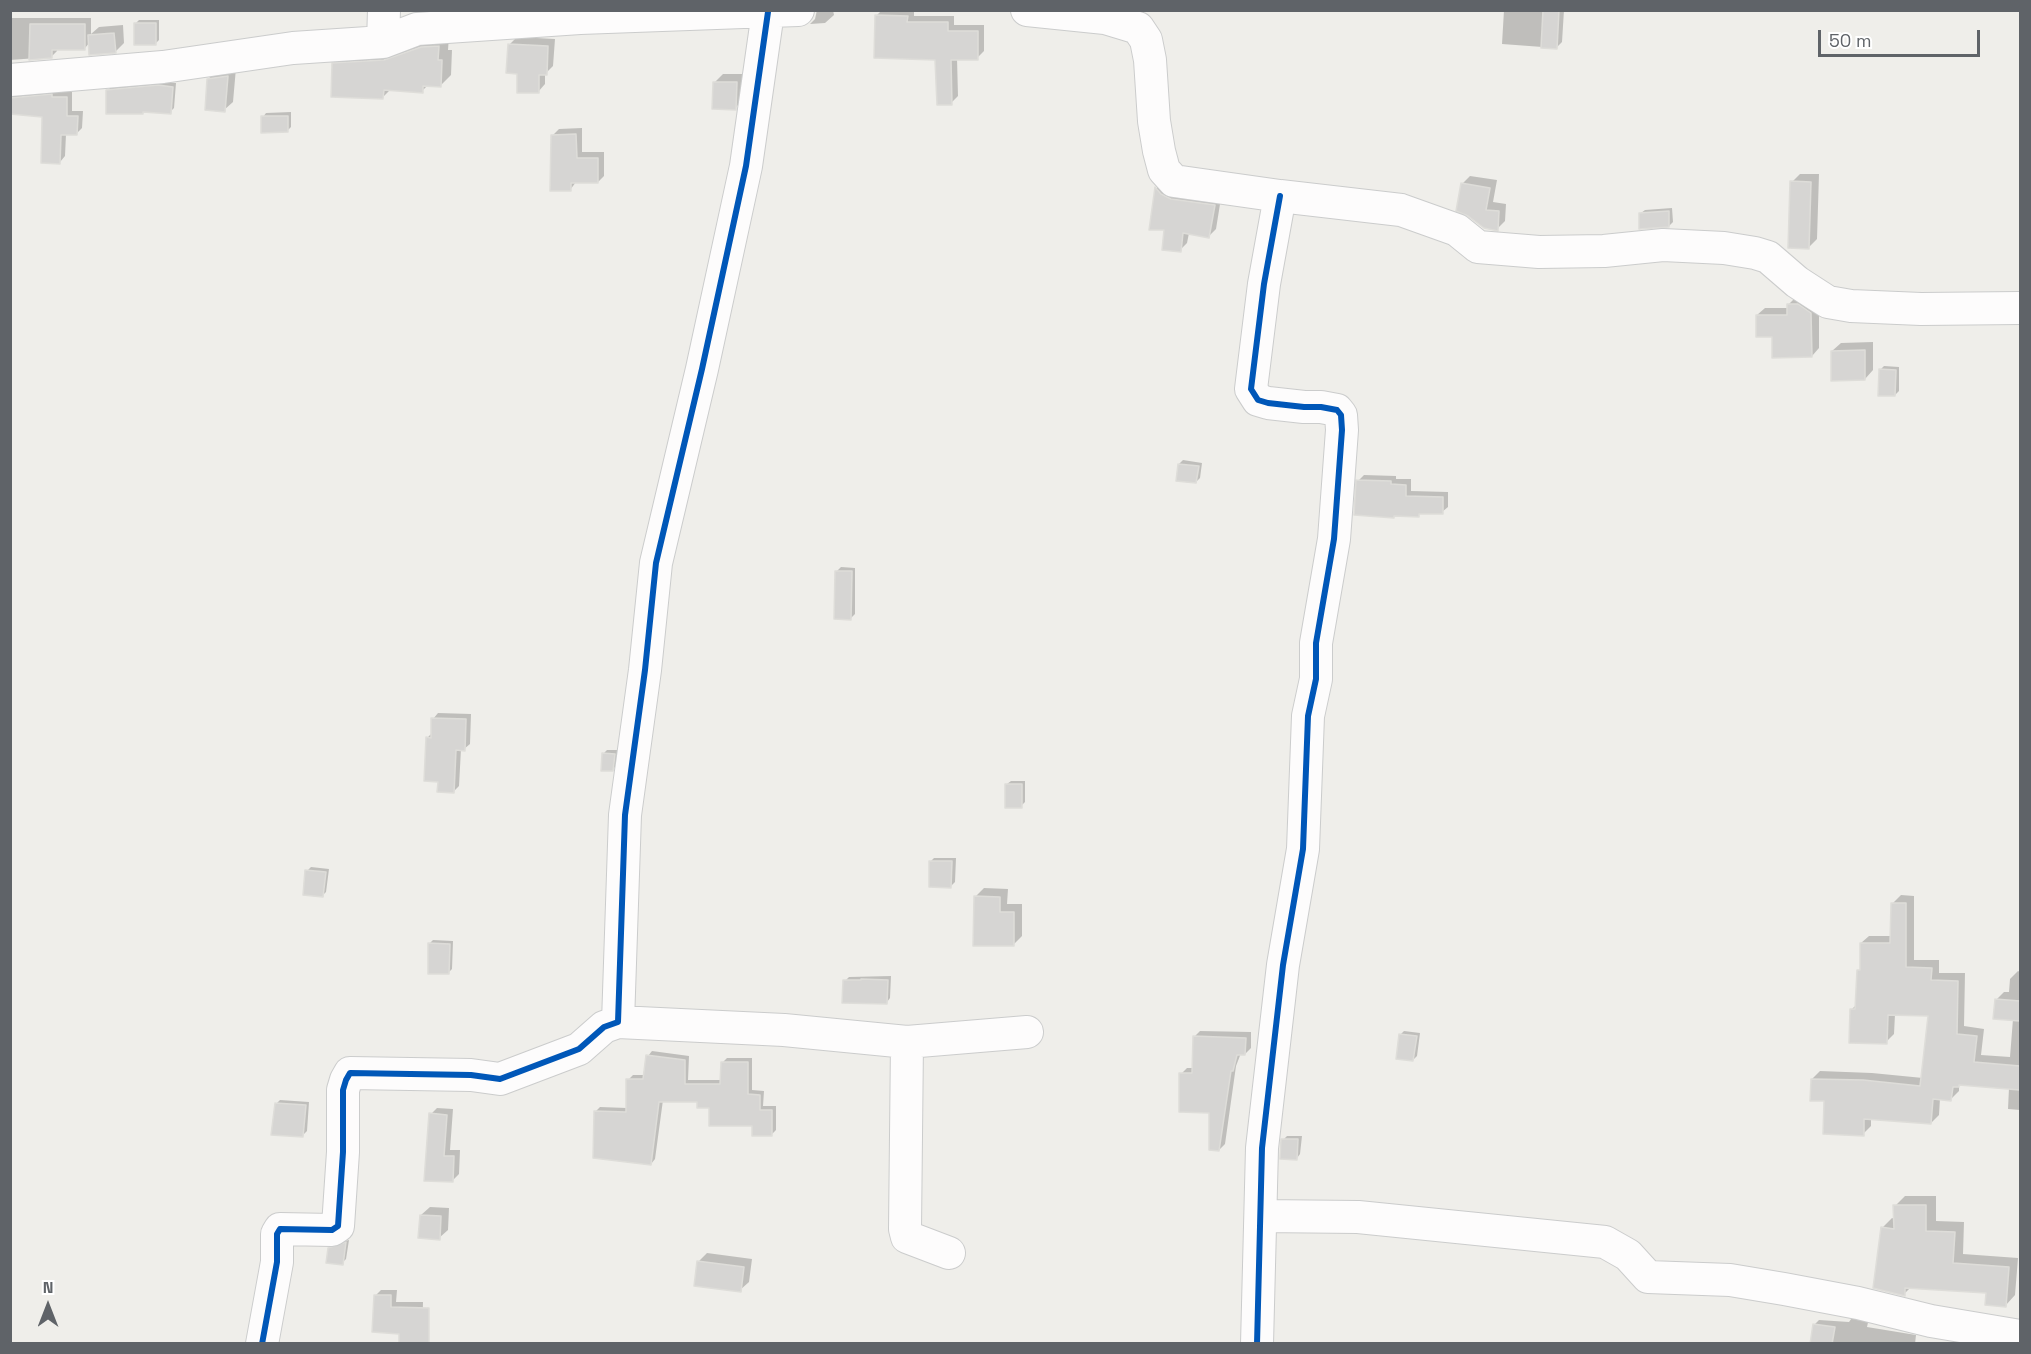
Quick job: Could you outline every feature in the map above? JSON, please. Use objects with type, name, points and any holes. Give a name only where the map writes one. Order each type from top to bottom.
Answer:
[{"type":"street","points":[[383,42],[384,10]]},
{"type":"street","points":[[1027,10],[1105,18],[1138,28],[1146,40],[1156,141],[1161,162],[1168,176],[1182,183],[1401,210],[1457,230],[1478,247],[1539,252],[1604,251],[1663,245],[1724,248],[1755,253],[1768,257],[1817,296],[1828,302],[1851,306],[1921,309],[2020,308]]},
{"type":"street","points":[[10,80],[163,67],[293,48],[383,42],[417,29],[580,18],[783,11],[656,563],[645,670],[625,815],[618,1022]]},
{"type":"street","points":[[1257,1344],[1262,1148],[1283,965],[1303,849],[1308,716],[1316,679],[1316,643],[1334,538],[1342,430],[1341,415],[1337,410],[1268,403],[1258,400],[1251,389],[1264,284],[1280,196]]},
{"type":"street","points":[[262,1344],[277,1262],[277,1234],[280,1229],[332,1230],[338,1226],[343,1090],[350,1073],[471,1075],[500,1079],[579,1049],[604,1027],[618,1022],[784,1030],[907,1041],[1027,1032]]},
{"type":"street","points":[[907,1041],[905,1229],[907,1237],[949,1253]]},
{"type":"street","points":[[1261,1216],[1358,1217],[1605,1242],[1628,1255],[1648,1277],[1730,1280],[1784,1288],[1931,1321],[2020,1336]]},
{"type":"building","points":[[1543,10],[1559,10],[1557,49],[1541,48]]},
{"type":"building","points":[[875,15],[908,16],[907,22],[948,22],[948,31],[978,31],[978,60],[951,60],[952,105],[937,105],[935,60],[874,58]]},
{"type":"building","points":[[134,23],[156,23],[156,45],[134,45]]},
{"type":"building","points":[[30,24],[85,24],[85,50],[52,50],[52,58],[29,60]]},
{"type":"building","points":[[114,33],[116,53],[89,55],[88,35]]},
{"type":"building","points":[[508,44],[548,46],[547,75],[539,75],[539,93],[517,93],[517,74],[506,73]]},
{"type":"building","points":[[439,46],[438,60],[442,60],[441,87],[423,86],[423,93],[384,90],[383,99],[331,97],[332,63],[384,60],[421,47]]},
{"type":"building","points":[[228,76],[225,112],[205,110],[207,79]]},
{"type":"building","points":[[713,82],[737,82],[736,110],[712,109]]},
{"type":"building","points":[[158,85],[173,87],[171,114],[143,112],[143,114],[106,114],[106,90]]},
{"type":"building","points":[[52,94],[52,97],[67,97],[67,116],[78,116],[77,135],[61,135],[60,164],[41,163],[42,117],[10,114],[10,98]]},
{"type":"building","points":[[261,116],[288,116],[288,132],[261,133]]},
{"type":"building","points":[[576,134],[577,158],[598,158],[598,183],[571,183],[571,191],[550,191],[551,135]]},
{"type":"building","points":[[1790,181],[1811,182],[1809,249],[1788,248]]},
{"type":"building","points":[[1461,183],[1490,188],[1486,210],[1499,211],[1498,231],[1484,228],[1468,216],[1456,211]]},
{"type":"building","points":[[1155,187],[1161,194],[1171,199],[1215,205],[1209,238],[1183,233],[1181,252],[1162,250],[1164,230],[1149,230]]},
{"type":"building","points":[[1669,211],[1669,227],[1639,229],[1639,213]]},
{"type":"building","points":[[1787,304],[1798,304],[1811,313],[1812,357],[1772,358],[1772,337],[1756,337],[1756,315],[1787,315]]},
{"type":"building","points":[[1865,350],[1865,380],[1831,381],[1831,351]]},
{"type":"building","points":[[1879,369],[1896,370],[1895,396],[1878,396]]},
{"type":"building","points":[[1178,464],[1199,466],[1196,483],[1176,481]]},
{"type":"building","points":[[1356,480],[1391,481],[1391,484],[1406,485],[1406,496],[1443,497],[1443,514],[1419,514],[1419,517],[1394,516],[1394,518],[1354,515]]},
{"type":"building","points":[[835,571],[852,571],[851,620],[834,619]]},
{"type":"building","points":[[431,718],[466,719],[465,751],[456,750],[454,793],[437,792],[438,782],[424,781],[426,737],[431,738]]},
{"type":"building","points":[[602,753],[615,754],[613,771],[601,771]]},
{"type":"building","points":[[1005,784],[1022,784],[1022,808],[1005,808]]},
{"type":"building","points":[[929,861],[952,861],[951,888],[929,887]]},
{"type":"building","points":[[305,870],[326,872],[323,897],[303,895]]},
{"type":"building","points":[[974,896],[1000,897],[1000,912],[1014,912],[1014,946],[973,946]]},
{"type":"building","points":[[1891,903],[1906,903],[1906,967],[1932,968],[1931,980],[1958,981],[1957,1034],[1977,1036],[1974,1062],[2020,1066],[2020,1090],[1959,1085],[1959,1087],[1953,1087],[1951,1101],[1933,1099],[1931,1124],[1864,1119],[1864,1136],[1823,1134],[1824,1101],[1810,1101],[1811,1079],[1863,1080],[1920,1086],[1928,1016],[1888,1015],[1887,1044],[1849,1043],[1850,1009],[1855,1009],[1857,970],[1860,970],[1860,943],[1890,943]]},
{"type":"building","points":[[428,943],[450,944],[449,974],[428,974]]},
{"type":"building","points":[[843,980],[888,980],[887,1004],[842,1003]]},
{"type":"building","points":[[1995,999],[2020,1001],[2020,1021],[1993,1019]]},
{"type":"building","points":[[1399,1034],[1417,1036],[1413,1061],[1396,1059]]},
{"type":"building","points":[[1193,1036],[1246,1038],[1245,1055],[1237,1055],[1233,1071],[1231,1071],[1219,1151],[1209,1150],[1209,1113],[1179,1112],[1179,1073],[1192,1073]]},
{"type":"building","points":[[646,1055],[685,1060],[685,1084],[720,1084],[721,1062],[748,1062],[748,1094],[760,1095],[760,1110],[772,1110],[772,1136],[752,1136],[752,1126],[709,1126],[709,1108],[697,1108],[697,1102],[659,1102],[651,1165],[593,1158],[594,1111],[626,1112],[626,1079],[643,1079]]},
{"type":"building","points":[[275,1103],[306,1105],[303,1137],[271,1135]]},
{"type":"building","points":[[429,1113],[447,1115],[444,1156],[454,1156],[453,1182],[424,1181]]},
{"type":"building","points":[[1281,1139],[1298,1139],[1297,1160],[1280,1159]]},
{"type":"building","points":[[1893,1205],[1926,1205],[1926,1231],[1955,1232],[1953,1263],[2009,1267],[2006,1307],[1985,1305],[1986,1293],[1905,1288],[1905,1296],[1873,1288],[1881,1227],[1894,1229]]},
{"type":"building","points":[[420,1215],[441,1216],[440,1240],[418,1238]]},
{"type":"building","points":[[346,1242],[343,1265],[326,1263],[328,1248]]},
{"type":"building","points":[[697,1261],[744,1267],[741,1292],[694,1286]]},
{"type":"building","points":[[374,1295],[391,1295],[391,1307],[429,1308],[429,1344],[399,1344],[399,1334],[372,1332]]},
{"type":"building","points":[[1813,1324],[1835,1327],[1832,1344],[1810,1344]]},
{"type":"cycle path","points":[[262,1344],[277,1262],[277,1234],[280,1229],[332,1230],[338,1226],[343,1152],[343,1090],[350,1073],[471,1075],[500,1079],[579,1049],[604,1027],[618,1022],[625,815],[645,670],[656,563],[702,369],[746,166],[768,12]]},
{"type":"cycle path","points":[[1257,1344],[1262,1148],[1283,965],[1303,849],[1308,716],[1316,679],[1316,643],[1334,539],[1342,430],[1341,415],[1337,410],[1268,403],[1258,400],[1251,389],[1264,284],[1280,196]]}]
